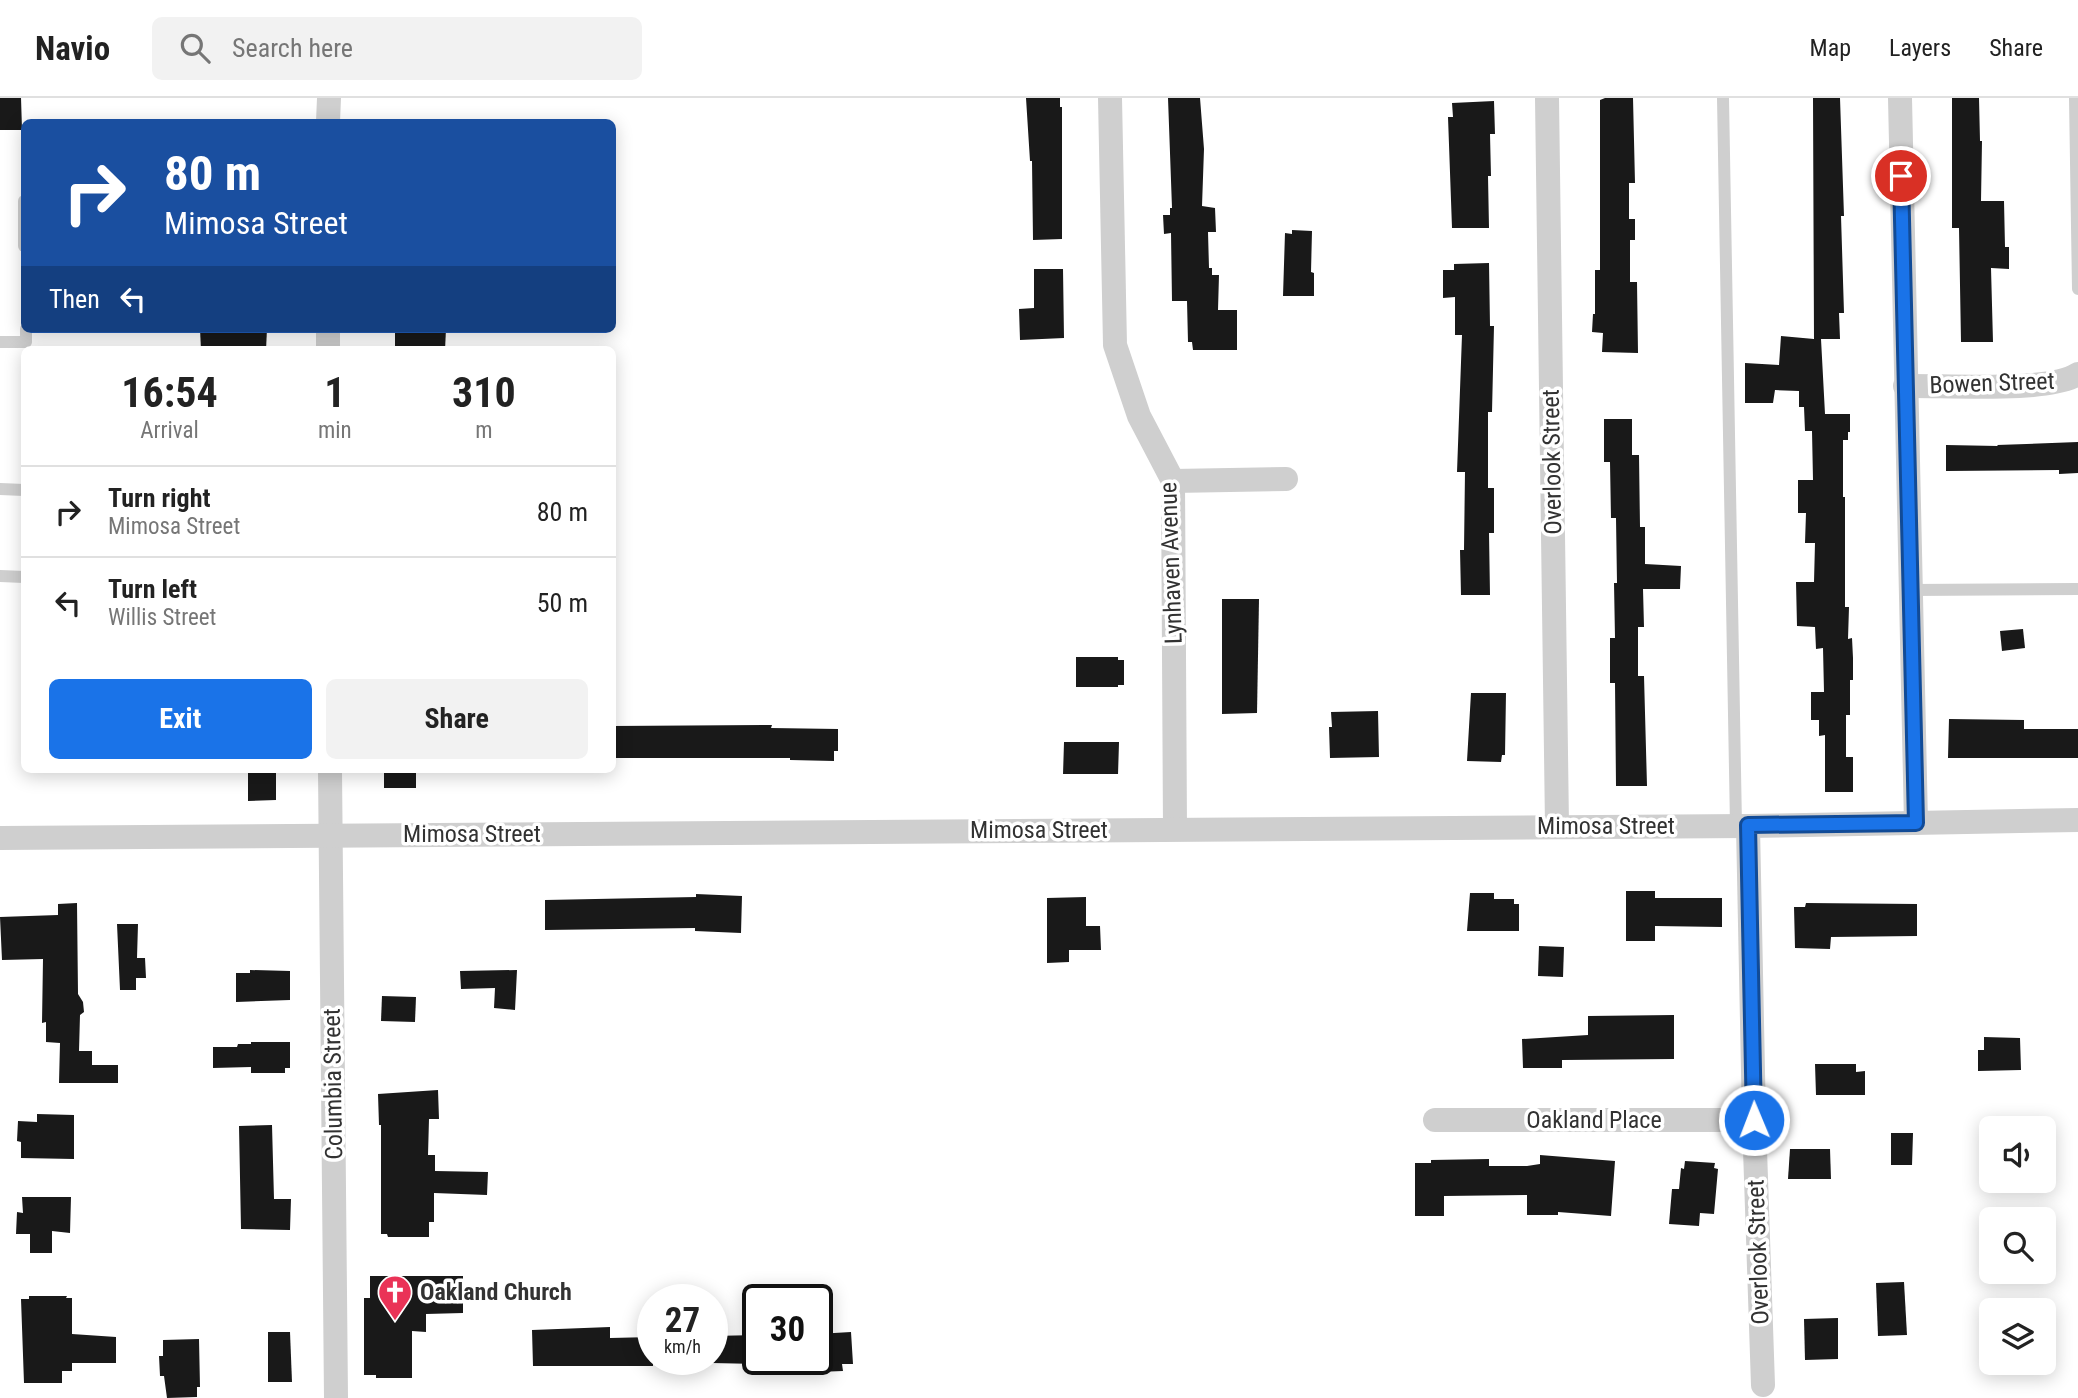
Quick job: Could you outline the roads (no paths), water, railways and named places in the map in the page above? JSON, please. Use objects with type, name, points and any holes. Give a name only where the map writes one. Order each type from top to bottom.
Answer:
[{"type":"street","points":[[328,119],[329,98]]},
{"type":"street","name":"Lynhaven Avenue","points":[[1110,98],[1115,345],[1139,416],[1173,481],[1175,829]]},
{"type":"street","name":"Overlook Street","points":[[1547,98],[1558,826]]},
{"type":"street","points":[[1900,98],[1916,823]]},
{"type":"street","name":"Bowen Street","points":[[1905,386],[2043,385],[2069,380],[2078,374]]},
{"type":"street","points":[[1173,481],[1286,479]]},
{"type":"street","name":"Columbia Street","points":[[330,773],[336,1398]]},
{"type":"street","name":"Mimosa Street","points":[[0,838],[2078,820]]},
{"type":"street","name":"Overlook Street","points":[[1742,825],[1763,1385]]},
{"type":"street","name":"Oakland Place","points":[[1435,1119],[1754,1120]]},
{"type":"lane","points":[[1723,98],[1742,825]]},
{"type":"lane","points":[[2075,98],[2078,289]]},
{"type":"lane","points":[[0,342],[26,342],[26,333]]},
{"type":"lane","points":[[0,489],[21,489]]},
{"type":"lane","points":[[0,576],[21,577]]},
{"type":"lane","points":[[1910,590],[2078,589]]},
{"type":"place","name":"Oakland Church","points":[[395,1322]]}]
